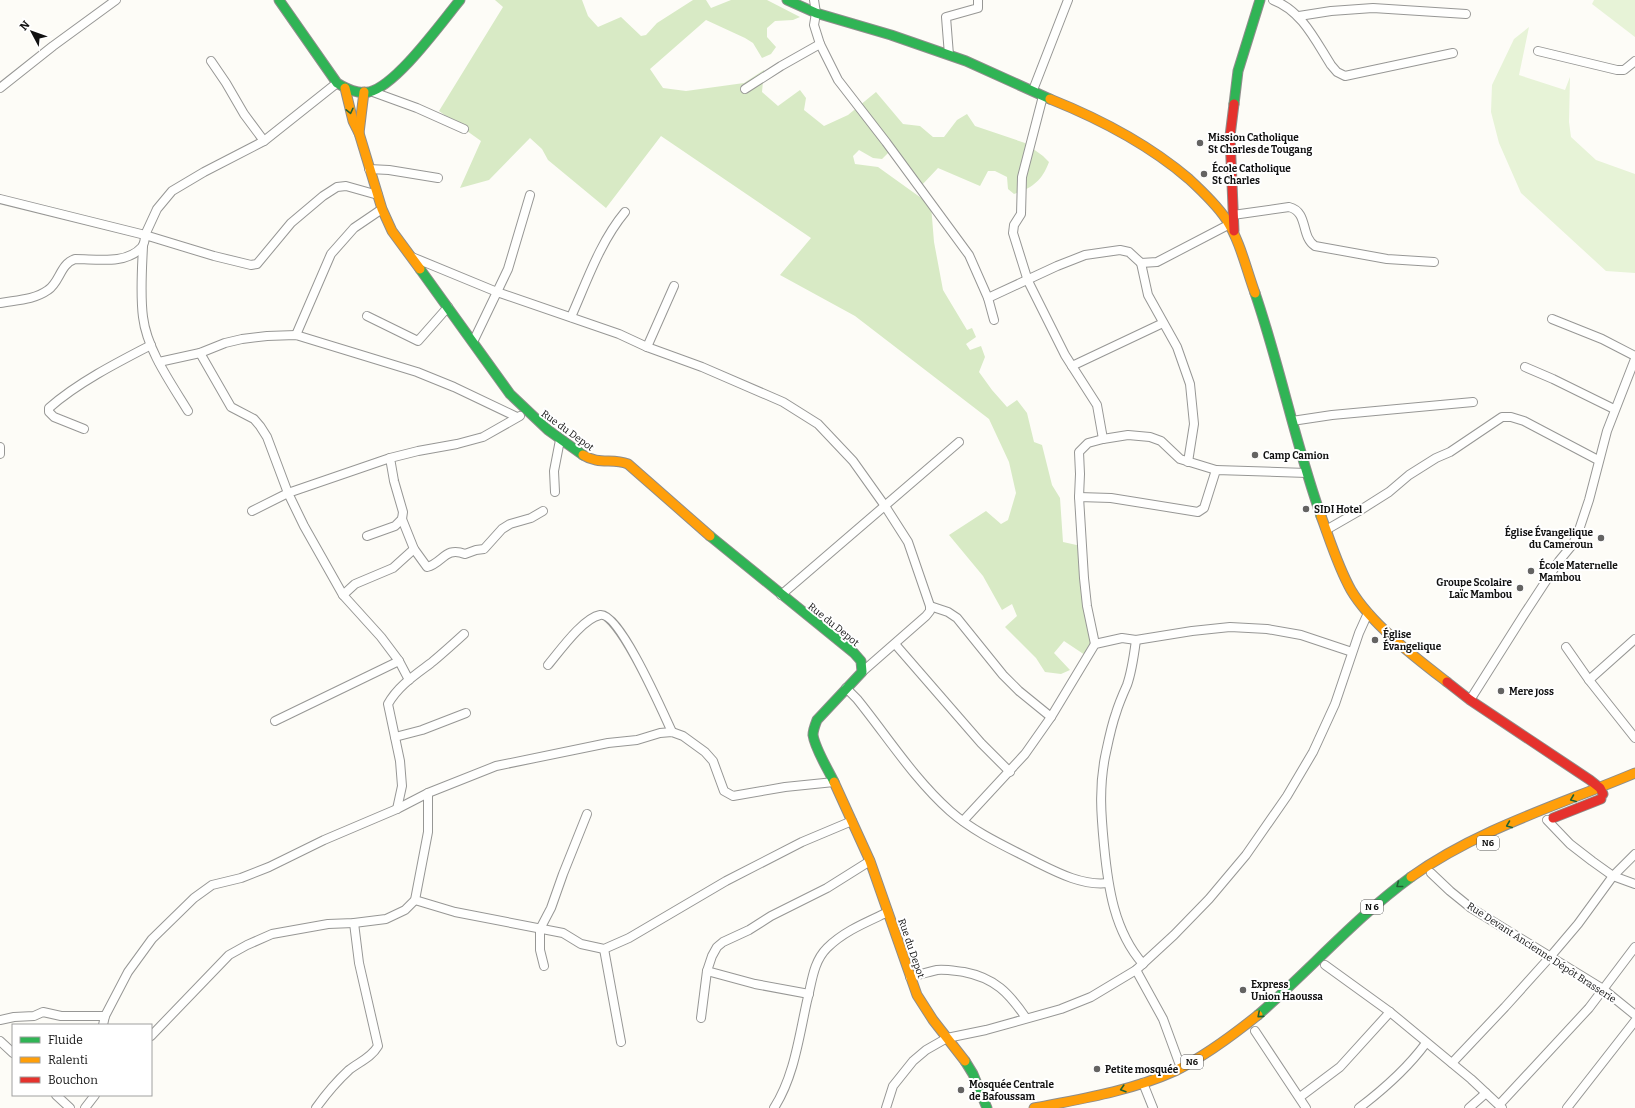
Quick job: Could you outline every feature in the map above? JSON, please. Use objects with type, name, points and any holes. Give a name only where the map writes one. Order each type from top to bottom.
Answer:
[{"type":"main road","points":[[279,0],[337,82],[345,88],[354,91],[369,92],[387,84],[398,74],[460,0]]},
{"type":"main road","points":[[787,0],[816,13],[891,35],[949,55],[1111,125],[1150,149],[1199,187],[1218,207],[1230,224],[1234,233],[1267,329],[1307,473],[1326,530],[1340,567],[1351,590],[1368,613],[1382,628],[1470,700],[1590,780],[1608,796],[1544,821]]},
{"type":"main road","points":[[1234,233],[1230,136],[1238,71],[1260,0]]},
{"type":"main road","points":[[345,88],[352,121],[359,133]]},
{"type":"main road","points":[[359,133],[369,92]]},
{"type":"main road","name":"Rue du Depot","points":[[359,133],[382,209],[392,231],[474,342],[510,394],[526,412],[560,440],[590,460],[596,462],[622,461],[628,464],[671,504],[861,660],[863,666],[862,672],[817,720],[813,734],[815,742],[870,861],[917,996],[962,1056],[973,1074],[987,1108]]},
{"type":"main road","name":"N6","points":[[1431,862],[1467,842],[1635,773]]},
{"type":"main road","name":"N6","points":[[1431,873],[1471,850],[1505,836]]},
{"type":"main road","name":"N 6","points":[[1322,962],[1364,925],[1385,902],[1431,862]]},
{"type":"main road","name":"N 6","points":[[1385,902],[1431,873]]},
{"type":"main road","points":[[1304,986],[1322,962]]},
{"type":"main road","name":"N6","points":[[1080,1108],[1109,1102],[1145,1087],[1214,1049],[1250,1024],[1322,962]]},
{"type":"main road","name":"N6","points":[[1034,1108],[1145,1087],[1185,1076],[1214,1059]]},
{"type":"street","points":[[0,88],[52,46],[116,0]]},
{"type":"street","points":[[814,0],[816,13],[814,25],[820,44],[838,80],[886,142],[969,255],[988,298],[994,320]]},
{"type":"street","points":[[949,55],[946,17],[978,8],[978,0]]},
{"type":"street","points":[[1033,90],[1068,0]]},
{"type":"street","points":[[1273,0],[1281,3],[1299,16],[1331,65],[1337,72],[1345,76],[1453,53]]},
{"type":"street","points":[[1299,16],[1331,11],[1373,8],[1466,14]]},
{"type":"street","points":[[745,89],[780,66],[820,44]]},
{"type":"street","points":[[1538,51],[1617,70],[1624,70],[1635,61]]},
{"type":"street","points":[[211,61],[244,114],[264,141]]},
{"type":"street","points":[[188,411],[159,362],[151,345],[143,318],[143,246],[157,209],[172,191],[204,172],[264,141],[337,82]]},
{"type":"street","points":[[369,92],[417,108],[464,129]]},
{"type":"street","points":[[1043,96],[1022,177],[1021,214],[1014,225],[1013,233],[1028,281],[1061,348],[1097,405],[1103,439]]},
{"type":"street","points":[[369,170],[389,170],[438,178]]},
{"type":"street","points":[[0,199],[146,235],[214,256],[251,265],[257,264],[291,223],[337,187],[346,186],[378,195]]},
{"type":"street","points":[[474,342],[508,269],[530,195]]},
{"type":"street","points":[[1233,215],[1290,208],[1298,212],[1302,219],[1306,234],[1311,243],[1316,246],[1387,259],[1434,262]]},
{"type":"street","points":[[296,335],[331,254],[354,228],[382,209]]},
{"type":"street","points":[[571,317],[604,242],[624,212]]},
{"type":"street","points":[[1141,263],[1157,262],[1230,224]]},
{"type":"street","points":[[0,303],[36,297],[48,290],[59,277],[64,266],[69,261],[75,259],[120,259],[132,256],[143,246]]},
{"type":"street","points":[[988,298],[1028,281],[1057,266],[1085,255],[1120,250],[1129,252],[1141,263],[1148,295],[1177,347],[1190,384],[1194,424],[1188,462]]},
{"type":"street","points":[[412,257],[498,292],[619,334],[647,347],[702,367],[783,402],[818,424],[853,461],[908,542],[930,606],[930,611],[926,616],[862,672]]},
{"type":"street","points":[[647,347],[674,286]]},
{"type":"street","points":[[367,316],[418,341],[448,307]]},
{"type":"street","points":[[1470,700],[1559,561],[1573,544],[1589,500],[1598,460],[1614,409],[1635,357],[1602,339],[1552,319]]},
{"type":"street","points":[[1072,366],[1163,324]]},
{"type":"street","points":[[159,362],[200,353],[225,343],[242,339],[296,335],[417,372],[454,387],[517,417]]},
{"type":"street","points":[[84,429],[54,416],[49,412],[50,408],[83,384],[121,360],[151,345]]},
{"type":"street","points":[[200,353],[231,407],[254,419],[267,437],[288,493],[304,526],[343,595],[381,637],[398,661],[408,680]]},
{"type":"street","points":[[1525,367],[1614,409]]},
{"type":"street","points":[[1292,421],[1332,415],[1473,402]]},
{"type":"street","points":[[252,511],[288,493],[390,458],[483,437],[526,412]]},
{"type":"street","points":[[1326,530],[1389,492],[1409,475],[1436,458],[1450,452],[1502,417],[1511,417],[1524,421],[1598,460]]},
{"type":"street","points":[[1095,644],[1087,606],[1079,497],[1079,452],[1088,443],[1128,435],[1150,437],[1161,440],[1180,459],[1216,470],[1307,473]]},
{"type":"street","points":[[555,492],[554,471],[560,440]]},
{"type":"street","points":[[781,595],[959,442]]},
{"type":"street","points":[[0,447],[0,454]]},
{"type":"street","points":[[390,458],[394,481],[403,512],[402,520],[414,549],[425,566],[430,566],[448,553],[458,551],[465,554],[484,548],[502,529],[510,524],[531,518],[543,512]]},
{"type":"street","points":[[1079,497],[1111,498],[1198,512],[1204,508],[1216,470]]},
{"type":"street","points":[[366,536],[395,526],[402,520]]},
{"type":"street","points":[[343,595],[355,584],[393,568],[414,549]]},
{"type":"street","points":[[930,606],[948,612],[957,618],[1003,675],[1019,691],[1050,717]]},
{"type":"street","points":[[886,1108],[893,1086],[913,1061],[926,1050],[947,1038],[986,1030],[1061,1009],[1091,997],[1136,970],[1209,900],[1246,855],[1287,796],[1313,752],[1335,704],[1352,652],[1368,613]]},
{"type":"street","points":[[548,665],[575,633],[590,621],[600,615],[605,615],[611,620],[632,650],[672,732]]},
{"type":"street","points":[[963,821],[1010,772],[1025,754],[1050,717],[1091,648],[1095,644],[1122,638],[1136,640],[1192,631],[1230,627],[1267,629],[1301,635],[1352,652]]},
{"type":"street","points":[[397,810],[402,786],[400,761],[388,704],[408,680],[432,662],[464,634]]},
{"type":"street","points":[[1589,680],[1635,639]]},
{"type":"street","points":[[1136,640],[1128,683],[1116,713],[1101,784],[1100,801],[1108,883],[1118,919],[1127,940],[1143,964]]},
{"type":"street","points":[[895,644],[981,743],[1010,772]]},
{"type":"street","points":[[1566,647],[1589,680],[1635,738]]},
{"type":"street","points":[[275,721],[398,661]]},
{"type":"street","points":[[846,688],[862,704],[928,790],[963,821],[994,840],[1045,866],[1079,881],[1097,884],[1108,883]]},
{"type":"street","points":[[395,737],[422,730],[466,713]]},
{"type":"street","points":[[103,1024],[105,1016],[128,972],[152,939],[194,898],[212,885],[241,878],[269,867],[324,840],[397,810],[428,793],[496,766],[608,743],[637,740],[660,733],[672,732],[683,736],[705,752],[713,761],[724,792],[729,795],[733,796],[785,787],[834,782]]},
{"type":"street","points":[[152,1035],[230,955],[247,945],[272,934],[328,924],[354,923],[386,919],[406,910],[415,900],[428,832],[428,793]]},
{"type":"street","points":[[544,966],[540,950],[540,928],[551,908],[562,874],[587,814]]},
{"type":"street","points":[[415,900],[455,912],[563,933],[581,944],[604,949],[629,938],[726,881],[802,842],[852,821]]},
{"type":"street","points":[[1544,821],[1570,844],[1613,876],[1635,884]]},
{"type":"street","points":[[1452,1063],[1550,957],[1578,924],[1613,876],[1635,854]]},
{"type":"street","points":[[701,1018],[707,971],[712,956],[723,942],[749,930],[771,916],[827,888],[870,861]]},
{"type":"street","name":"Rue Devant Ancienne Dépôt Brasserie","points":[[1431,873],[1471,908],[1603,989],[1635,1015]]},
{"type":"street","points":[[774,1108],[795,1058],[809,994],[811,976],[818,962],[827,948],[841,936],[888,912]]},
{"type":"street","points":[[316,1108],[330,1088],[351,1069],[373,1054],[378,1046],[359,963],[354,923]]},
{"type":"street","points":[[1322,962],[1390,1012],[1452,1063],[1500,1107],[1589,1008],[1635,947]]},
{"type":"street","points":[[604,949],[621,1042]]},
{"type":"street","points":[[910,977],[938,970],[955,970],[980,975],[999,986],[1016,1002],[1026,1018]]},
{"type":"street","points":[[1136,970],[1162,1019],[1181,1068]]},
{"type":"street","points":[[707,971],[755,984],[809,994]]},
{"type":"street","points":[[0,1020],[14,1017],[34,1016],[43,1012],[61,1016],[105,1016]]},
{"type":"street","points":[[1300,1097],[1340,1067],[1390,1012]]},
{"type":"street","points":[[1567,1108],[1635,1021]]},
{"type":"street","points":[[1255,1031],[1306,1108]]},
{"type":"street","points":[[0,1041],[12,1052]]},
{"type":"street","points":[[1359,1108],[1385,1088],[1413,1061],[1426,1043]]},
{"type":"street","points":[[1145,1087],[1153,1108]]},
{"type":"street","points":[[1469,1108],[1486,1093]]},
{"type":"street","points":[[57,1096],[70,1108]]},
{"type":"street","points":[[85,1108],[94,1096]]},
{"type":"green space","points":[[495,0],[582,0],[588,16],[598,27],[621,17],[641,36],[646,35],[657,23],[693,0],[706,0],[711,8],[731,0],[767,0],[800,17],[793,20],[775,21],[767,28],[767,37],[776,47],[771,54],[762,58],[753,43],[706,20],[650,69],[663,88],[686,91],[744,83],[764,70],[762,92],[778,106],[800,90],[806,98],[804,110],[824,126],[848,115],[876,92],[903,124],[920,126],[933,137],[944,137],[957,120],[967,114],[975,126],[1025,143],[1049,162],[1040,179],[1036,183],[1014,194],[1008,189],[1007,177],[995,171],[988,171],[980,186],[938,168],[921,186],[891,150],[882,159],[873,158],[859,150],[853,156],[855,164],[878,167],[931,205],[934,242],[943,290],[967,330],[972,328],[976,337],[966,344],[970,350],[981,346],[985,357],[979,372],[1007,407],[1017,400],[1027,413],[1034,442],[1042,445],[1052,485],[1060,498],[1063,542],[1081,546],[1094,621],[1098,634],[1085,655],[1064,641],[1054,653],[1070,670],[1061,674],[1045,672],[1036,658],[1005,627],[1017,616],[1012,604],[1002,610],[983,576],[949,535],[986,511],[1001,524],[1008,520],[1016,493],[1009,462],[989,419],[855,316],[780,275],[811,238],[661,136],[606,208],[548,160],[542,149],[530,138],[489,180],[460,188],[481,141],[439,111],[503,7]]},
{"type":"green space","points":[[1594,0],[1635,0],[1635,37],[1592,4]]},
{"type":"green space","points":[[1529,27],[1519,75],[1565,90],[1570,77],[1569,122],[1571,137],[1596,160],[1635,174],[1635,273],[1606,271],[1521,193],[1499,143],[1491,112],[1492,85],[1514,39]]},
{"type":"traffic: fast","points":[[279,0],[337,83],[360,92],[369,92],[380,87],[392,78],[418,52],[460,0]]},
{"type":"traffic: fast","points":[[787,0],[816,13],[891,35],[966,61],[1050,99]]},
{"type":"traffic: fast","points":[[1234,104],[1238,71],[1260,0]]},
{"type":"traffic: fast","points":[[420,269],[510,394],[548,430],[583,455]]},
{"type":"traffic: fast","points":[[1255,293],[1272,348],[1303,461],[1321,516]]},
{"type":"traffic: fast","points":[[710,536],[854,653],[861,661],[862,672],[817,720],[814,729],[814,741],[834,782]]},
{"type":"traffic: fast","points":[[1258,1015],[1352,927],[1390,893],[1411,877]]},
{"type":"traffic: fast","points":[[965,1061],[973,1074],[987,1108]]},
{"type":"traffic: slow","points":[[345,88],[353,121],[359,133],[382,209],[392,231],[420,269]]},
{"type":"traffic: slow","points":[[359,133],[364,92]]},
{"type":"traffic: slow","points":[[1050,99],[1087,115],[1140,143],[1173,166],[1199,188],[1218,208],[1231,227],[1239,245],[1255,293]]},
{"type":"traffic: slow","points":[[583,455],[595,460],[616,461],[628,464],[710,536]]},
{"type":"traffic: slow","points":[[1321,516],[1342,572],[1351,590],[1360,603],[1395,640],[1447,682]]},
{"type":"traffic: slow","points":[[1411,877],[1437,860],[1491,831],[1635,773]]},
{"type":"traffic: slow","points":[[834,782],[870,861],[917,995],[933,1020],[965,1061]]},
{"type":"traffic: slow","points":[[1034,1108],[1106,1094],[1141,1084],[1175,1071],[1208,1052],[1258,1015]]},
{"type":"traffic: jam","points":[[1234,104],[1230,136],[1234,231]]},
{"type":"traffic: jam","points":[[1447,682],[1470,700],[1590,780],[1600,788],[1603,794]]},
{"type":"traffic: jam","points":[[1553,818],[1601,799]]},
{"type":"place","name":"Mission Catholique St Charles de Tougang","points":[[1200,143]]},
{"type":"place","name":"École Catholique St Charles","points":[[1204,174]]},
{"type":"place","name":"Camp Camion","points":[[1255,455]]},
{"type":"place","name":"SIDI Hotel","points":[[1306,509]]},
{"type":"place","name":"Église Évangelique du Cameroun","points":[[1601,538]]},
{"type":"place","name":"École Maternelle Mambou","points":[[1531,571]]},
{"type":"place","name":"Groupe Scolaire Laïc Mambou","points":[[1520,588]]},
{"type":"place","name":"Église Évangelique","points":[[1375,640]]},
{"type":"place","name":"Mere Joss","points":[[1501,691]]},
{"type":"place","name":"Express Union Haoussa","points":[[1243,990]]},
{"type":"place","name":"Petite mosquée","points":[[1097,1069]]},
{"type":"place","name":"Mosquée Centrale de Bafoussam","points":[[961,1090]]}]
